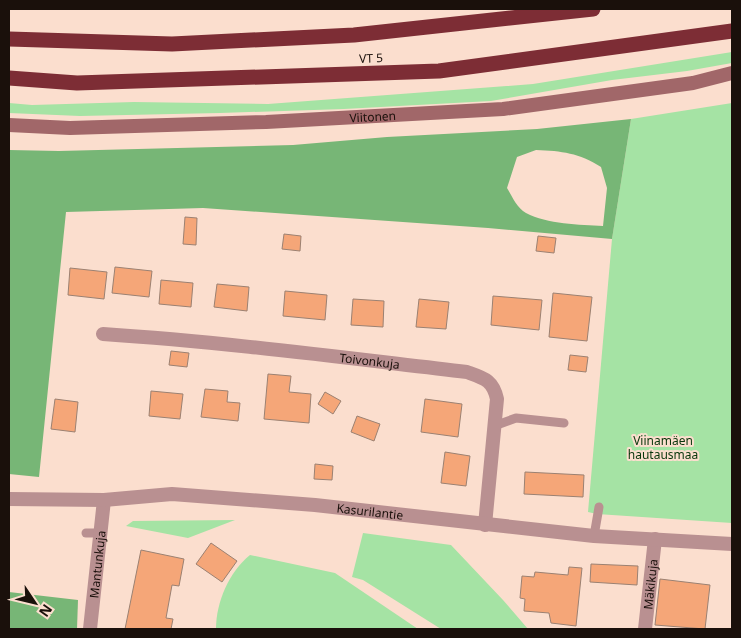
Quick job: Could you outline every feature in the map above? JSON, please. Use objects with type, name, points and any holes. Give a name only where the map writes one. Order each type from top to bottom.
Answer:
[{"type":"highway","name":"VT 5","points":[[9,39],[172,44],[354,35],[593,9]]},
{"type":"highway","name":"VT 5","points":[[9,78],[77,83],[439,71],[732,31]]},
{"type":"main road","name":"Viitonen","points":[[9,125],[70,128],[266,122],[503,109],[693,83],[732,73]]},
{"type":"street","name":"Toivonkuja","points":[[103,334],[195,340],[468,372],[483,378],[495,389],[497,399],[485,525]]},
{"type":"street","name":"Kasurilantie","points":[[9,499],[104,500],[172,494],[251,499],[594,536],[732,544]]},
{"type":"street","name":"Mantunkuja","points":[[90,629],[104,500]]},
{"type":"street","name":"Mäkikuja","points":[[646,629],[655,539]]},
{"type":"lane","points":[[494,426],[516,418],[564,423]]},
{"type":"lane","points":[[594,536],[599,507]]},
{"type":"lane","points":[[86,533],[100,533]]},
{"type":"green space","points":[[732,52],[732,63],[687,71],[612,80],[491,101],[220,113],[80,116],[9,113],[9,103],[32,105],[134,102],[268,104],[533,84]]},
{"type":"green space","name":"Viinamäen hautausmaa","points":[[732,103],[732,523],[588,512],[612,239],[631,119]]},
{"type":"green space","points":[[631,119],[612,239],[488,228],[203,208],[66,212],[39,477],[9,474],[9,150],[59,151],[293,145],[387,137],[537,129]],"holes":[[[536,150],[562,152],[578,156],[601,167],[607,188],[603,226],[544,220],[526,213],[517,205],[507,188],[517,157]]]},
{"type":"green space","points":[[235,520],[188,538],[126,526],[133,521]]},
{"type":"green space","points":[[363,533],[451,545],[528,629],[441,629],[363,580],[352,577]]},
{"type":"green space","points":[[250,555],[335,573],[418,629],[216,629],[218,608],[225,588],[236,570]]},
{"type":"green space","points":[[9,592],[78,600],[77,629],[9,629]]},
{"type":"building","points":[[185,217],[197,218],[196,245],[183,244]]},
{"type":"building","points":[[284,234],[301,236],[300,251],[282,249]]},
{"type":"building","points":[[538,236],[556,238],[554,253],[536,251]]},
{"type":"building","points":[[115,267],[152,271],[149,297],[112,293]]},
{"type":"building","points":[[70,268],[107,272],[104,299],[68,295]]},
{"type":"building","points":[[161,280],[193,283],[191,307],[159,304]]},
{"type":"building","points":[[217,284],[249,287],[247,311],[214,307]]},
{"type":"building","points":[[285,291],[327,295],[325,320],[283,316]]},
{"type":"building","points":[[553,293],[592,297],[587,341],[549,337]]},
{"type":"building","points":[[493,296],[542,300],[539,330],[491,325]]},
{"type":"building","points":[[353,299],[384,301],[383,327],[351,325]]},
{"type":"building","points":[[419,299],[449,302],[446,329],[416,327]]},
{"type":"building","points":[[171,351],[189,353],[187,367],[169,365]]},
{"type":"building","points":[[570,355],[588,357],[586,372],[568,370]]},
{"type":"building","points":[[268,374],[291,376],[289,392],[311,394],[309,423],[264,419]]},
{"type":"building","points":[[205,389],[228,391],[227,402],[240,403],[238,421],[201,417]]},
{"type":"building","points":[[151,391],[183,394],[180,419],[149,416]]},
{"type":"building","points":[[325,392],[341,401],[333,414],[318,404]]},
{"type":"building","points":[[55,399],[78,402],[75,432],[51,429]]},
{"type":"building","points":[[425,399],[462,404],[458,437],[421,432]]},
{"type":"building","points":[[357,416],[380,424],[374,441],[351,432]]},
{"type":"building","points":[[445,452],[470,456],[466,486],[441,483]]},
{"type":"building","points":[[315,464],[333,466],[332,480],[314,479]]},
{"type":"building","points":[[525,472],[584,475],[583,497],[524,494]]},
{"type":"building","points":[[211,543],[237,561],[222,582],[196,564]]},
{"type":"building","points":[[141,550],[184,559],[179,586],[172,585],[166,618],[173,619],[171,629],[125,629]]},
{"type":"building","points":[[591,564],[638,566],[637,585],[590,582]]},
{"type":"building","points":[[569,567],[582,568],[576,626],[551,623],[549,613],[524,611],[525,599],[520,598],[522,576],[534,577],[535,572],[568,575]]},
{"type":"building","points":[[660,579],[710,585],[705,629],[655,625]]}]
